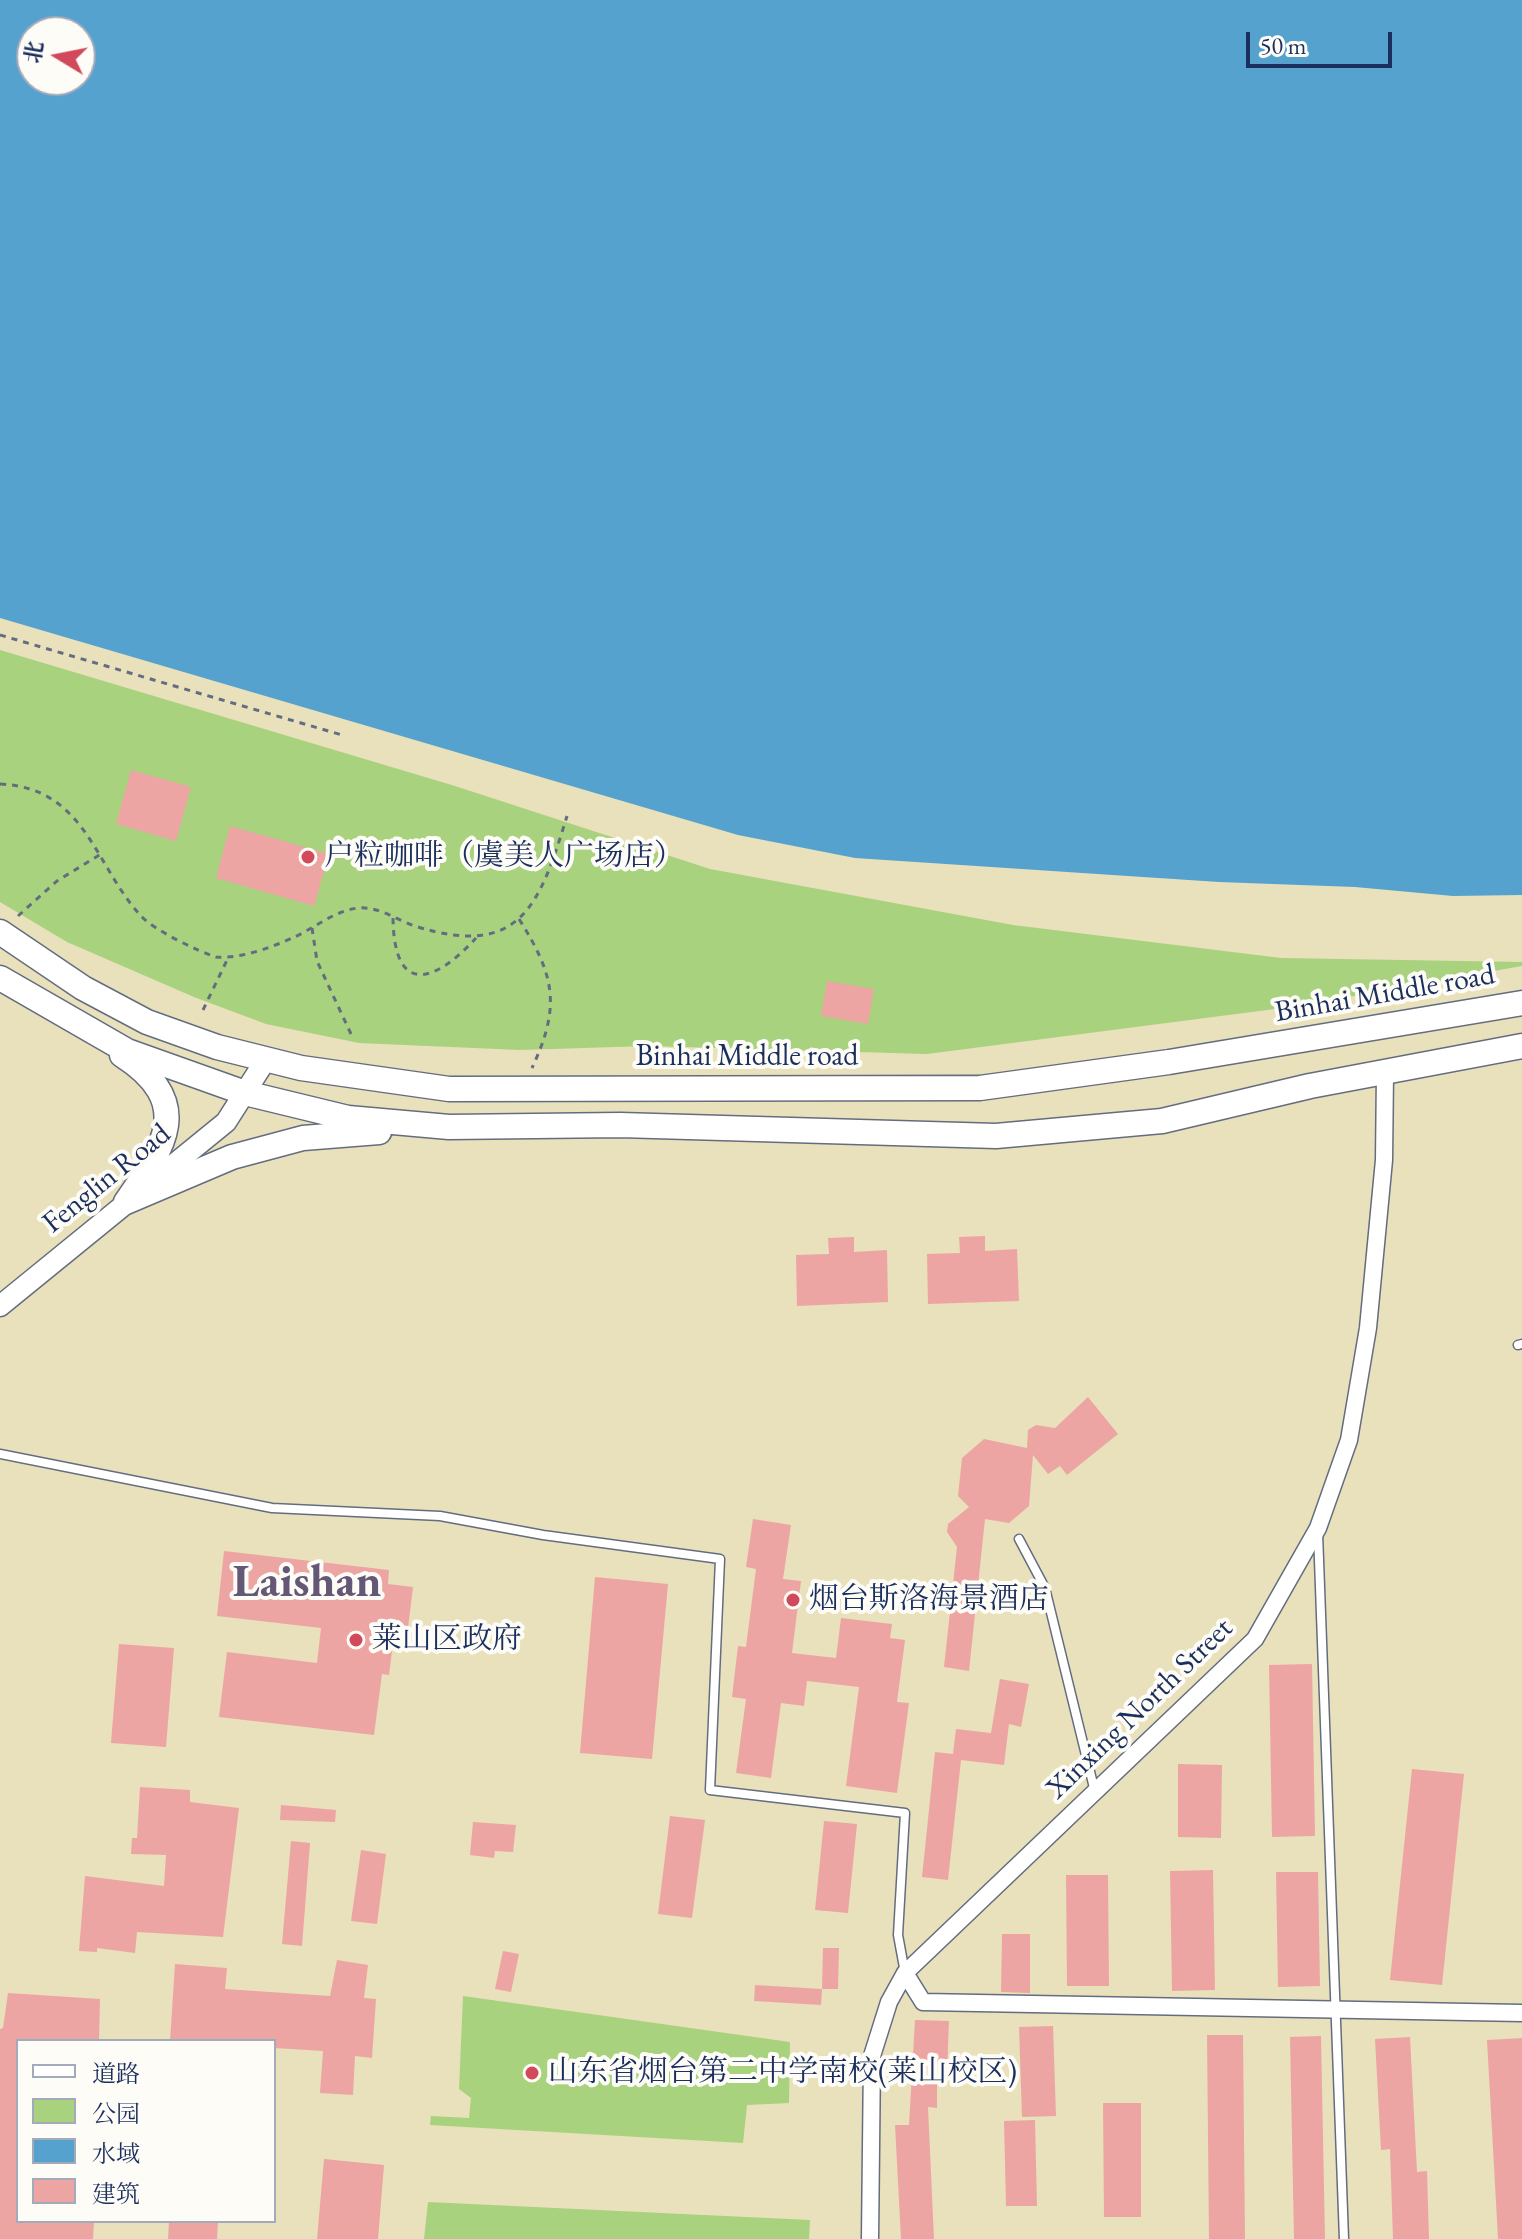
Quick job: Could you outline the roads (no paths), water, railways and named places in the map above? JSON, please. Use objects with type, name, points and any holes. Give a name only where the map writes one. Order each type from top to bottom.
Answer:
[{"type":"main road","name":"Binhai Middle road","points":[[8,926],[83,988],[147,1022],[265,1061],[349,1077],[449,1089],[980,1088],[1169,1062],[1522,1003]]},
{"type":"main road","points":[[0,978],[129,1059],[157,1086],[167,1104],[169,1120],[159,1155],[126,1202]]},
{"type":"main road","points":[[70,1021],[127,1051],[245,1093],[348,1118],[449,1127]]},
{"type":"main road","points":[[126,1202],[232,1157],[303,1138],[449,1127],[620,1125],[996,1136],[1162,1121],[1522,1046]]},
{"type":"street","name":"Fenglin Road","points":[[0,1306],[226,1122],[265,1061]]},
{"type":"street","name":"Xinxing North Street","points":[[870,2239],[872,2056],[889,2002],[905,1973],[1255,1639],[1318,1528],[1349,1440],[1368,1328],[1384,1160],[1385,1073]]},
{"type":"street","points":[[905,1973],[923,2002],[1335,2012],[1522,2013]]},
{"type":"lane","points":[[0,1454],[272,1508],[440,1516],[543,1535],[720,1559],[710,1790],[905,1813],[898,1935],[905,1973]]},
{"type":"lane","points":[[1318,1528],[1344,2239]]},
{"type":"lane","points":[[1019,1539],[1045,1588],[1096,1793]]},
{"type":"water","points":[[0,0],[1522,0],[1522,895],[1453,896],[1355,887],[1219,882],[855,858],[738,835],[0,618]]},
{"type":"place","name":"户粒咖啡（虞美人广场店）","points":[[308,857]]},
{"type":"place","name":"烟台斯洛海景酒店","points":[[793,1600]]},
{"type":"place","name":"莱山区政府","points":[[356,1640]]},
{"type":"place","name":"山东省烟台第二中学南校(莱山校区)","points":[[532,2073]]},
{"type":"district","name":"Laishan","points":[[307,1583]]}]
